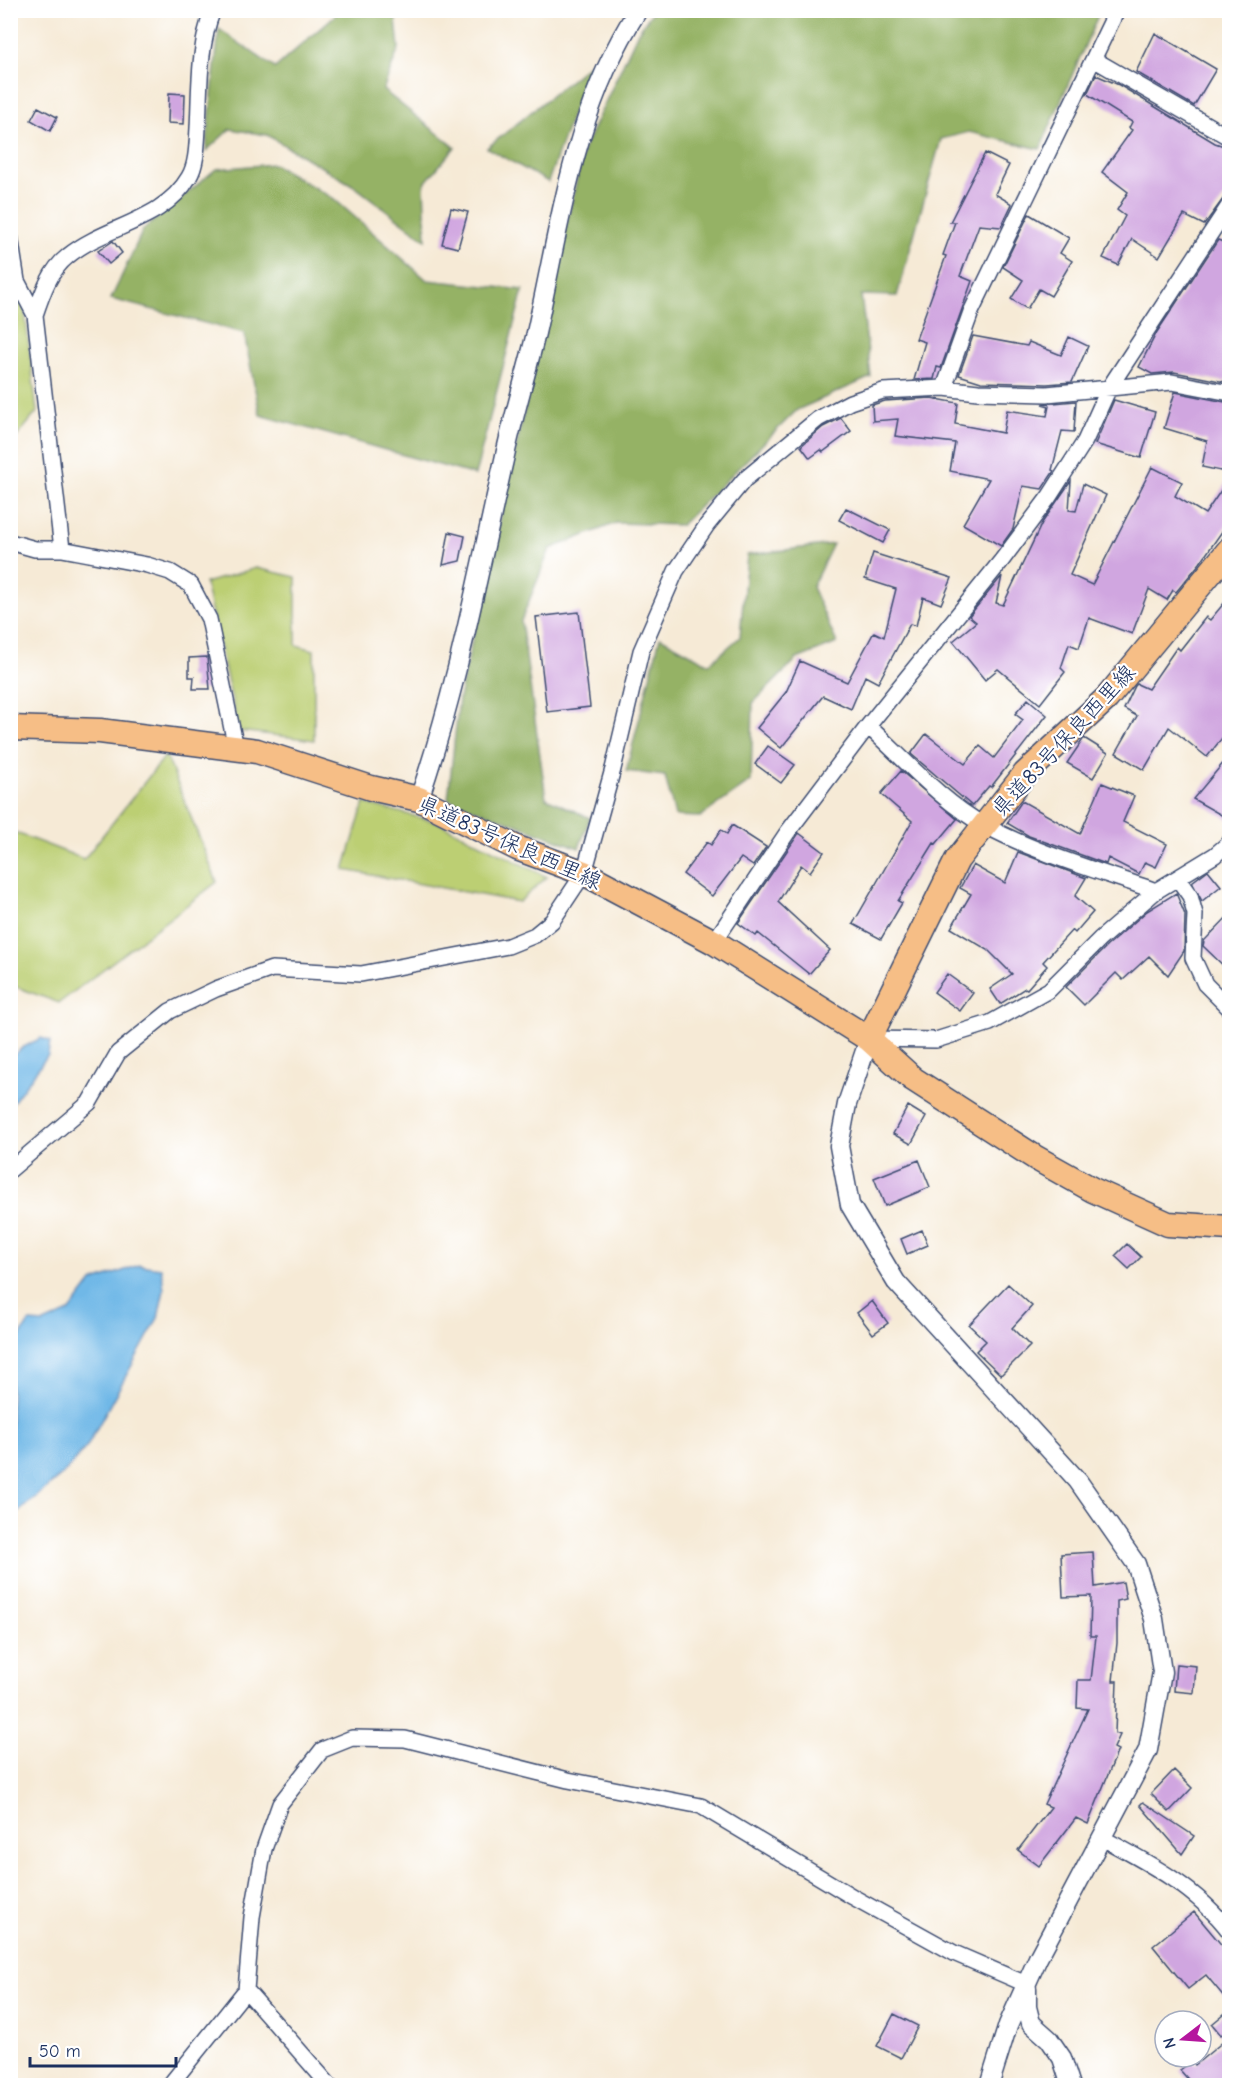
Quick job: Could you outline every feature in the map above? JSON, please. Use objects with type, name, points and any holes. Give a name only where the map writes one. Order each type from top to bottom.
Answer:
[{"type":"main road","name":"県道83号保良西里線","points":[[869,1039],[957,860],[1025,774],[1107,699],[1230,549]]},
{"type":"main road","name":"県道83号保良西里線","points":[[10,728],[100,732],[236,748],[306,765],[371,788],[419,799],[518,848],[584,873],[714,942],[869,1039],[913,1079],[1036,1158],[1094,1190],[1168,1224],[1230,1228]]},
{"type":"street","points":[[34,315],[45,284],[67,256],[130,225],[177,196],[191,175],[196,146],[204,46],[213,10]]},
{"type":"street","points":[[419,799],[440,738],[482,568],[504,459],[535,334],[575,147],[598,86],[638,10]]},
{"type":"street","points":[[944,388],[971,312],[1095,60],[1117,10]]},
{"type":"street","points":[[1095,60],[1230,138]]},
{"type":"street","points":[[714,942],[787,833],[868,726],[1002,560],[1048,497],[1085,441],[1109,388],[1230,204]]},
{"type":"street","points":[[10,236],[17,281],[34,315],[62,549]]},
{"type":"street","points":[[10,1170],[89,1103],[118,1053],[170,1011],[216,989],[272,969],[361,974],[508,946],[535,935],[552,921],[584,873],[613,770],[641,651],[676,571],[707,525],[744,480],[818,419],[850,402],[883,391],[944,388],[978,392],[1047,394],[1172,381],[1230,393]]},
{"type":"street","points":[[10,542],[35,549],[62,549],[170,572],[191,585],[209,619],[236,748]]},
{"type":"street","points":[[868,726],[948,799],[984,825],[1048,854],[1156,891]]},
{"type":"street","points":[[989,2085],[1008,2025],[1026,1984],[1148,1750],[1162,1672],[1154,1619],[1136,1564],[1078,1481],[896,1282],[876,1252],[850,1205],[839,1146],[847,1104],[869,1039],[936,1040],[990,1023],[1048,990],[1100,939],[1156,891],[1215,855],[1230,842]]},
{"type":"street","points":[[1178,879],[1190,896],[1195,914],[1193,958],[1205,984],[1230,1009]]},
{"type":"street","points":[[169,2085],[246,1990],[252,1917],[264,1849],[280,1804],[322,1750],[352,1738],[405,1739],[568,1780],[701,1806],[853,1897],[954,1953],[1026,1984]]},
{"type":"street","points":[[1102,1838],[1187,1888],[1230,1932]]},
{"type":"street","points":[[1026,1984],[1027,2007],[1031,2023],[1049,2039],[1062,2058],[1071,2085]]},
{"type":"street","points":[[246,1990],[330,2085]]},
{"type":"green space","points":[[341,10],[395,11],[399,48],[383,90],[455,147],[424,184],[426,240],[354,186],[267,135],[230,129],[206,151],[219,29],[275,68]]},
{"type":"green space","points":[[653,11],[1100,11],[1040,149],[969,132],[941,139],[897,296],[861,295],[871,377],[797,410],[681,525],[616,523],[550,549],[521,621],[546,798],[590,818],[579,848],[448,799],[459,698],[584,148],[638,32]]},
{"type":"green space","points":[[590,64],[548,182],[487,148]]},
{"type":"green space","points":[[273,164],[333,198],[427,280],[523,290],[475,475],[260,415],[244,333],[111,299],[143,230],[216,169]]},
{"type":"green space","points":[[10,277],[25,313],[37,412],[11,444]]},
{"type":"green space","points":[[833,544],[812,587],[837,643],[797,659],[753,703],[751,781],[700,817],[675,816],[665,776],[626,771],[660,637],[709,664],[740,637],[747,555]]},
{"type":"green space","points":[[256,568],[296,577],[296,645],[314,650],[314,740],[239,731],[205,583]]},
{"type":"green space","points":[[166,755],[217,882],[59,1003],[11,985],[11,831],[84,859]]},
{"type":"green space","points":[[364,803],[437,822],[547,877],[519,902],[344,870]]},
{"type":"water","points":[[41,1038],[50,1041],[48,1055],[11,1105],[11,1057]]},
{"type":"water","points":[[139,1265],[161,1268],[164,1290],[158,1318],[87,1446],[63,1474],[11,1518],[11,1342],[17,1341],[29,1322],[44,1323],[69,1312],[92,1282]]},
{"type":"building","points":[[1155,33],[1216,69],[1194,106],[1136,72]]},
{"type":"building","points":[[1096,75],[1119,85],[1215,143],[1230,148],[1230,188],[1226,195],[1204,225],[1184,215],[1159,257],[1132,239],[1118,265],[1103,258],[1125,216],[1117,210],[1128,192],[1102,172],[1132,130],[1129,128],[1132,122],[1087,94]]},
{"type":"building","points":[[169,93],[185,94],[184,124],[168,123]]},
{"type":"building","points":[[38,107],[57,117],[50,131],[31,120]]},
{"type":"building","points":[[985,153],[1009,165],[995,194],[1012,204],[1001,227],[979,225],[960,276],[972,281],[941,368],[937,367],[934,379],[914,380],[925,342],[916,339],[946,256],[943,255],[955,222],[950,222]]},
{"type":"building","points":[[451,208],[468,212],[458,248],[442,244]]},
{"type":"building","points":[[1029,214],[1069,238],[1060,253],[1072,261],[1051,296],[1039,289],[1027,309],[1011,299],[1023,280],[1003,267]]},
{"type":"building","points":[[1218,240],[1230,245],[1230,372],[1225,382],[1174,372],[1152,374],[1139,367],[1157,332]]},
{"type":"building","points":[[113,241],[122,253],[109,264],[98,251]]},
{"type":"building","points":[[973,336],[1027,346],[1029,342],[1061,355],[1069,337],[1088,346],[1072,382],[1047,384],[981,382],[959,375]]},
{"type":"building","points":[[1175,392],[1230,403],[1230,473],[1202,467],[1207,441],[1164,428]]},
{"type":"building","points":[[931,398],[958,403],[955,424],[1003,433],[1007,410],[1047,416],[1049,406],[1042,404],[1076,401],[1074,432],[1062,431],[1052,470],[1054,471],[1042,489],[1023,486],[1013,529],[1001,546],[963,524],[989,479],[950,471],[955,443],[895,436],[898,419],[873,421],[872,405],[885,401]]},
{"type":"building","points":[[1114,400],[1155,412],[1141,458],[1095,444]]},
{"type":"building","points":[[841,418],[851,431],[823,452],[821,450],[810,458],[801,446],[823,427]]},
{"type":"building","points":[[1152,467],[1182,482],[1175,496],[1205,514],[1230,477],[1230,520],[1200,563],[1176,592],[1173,590],[1167,600],[1149,589],[1132,634],[1089,618],[1079,648],[1069,644],[1061,668],[1065,672],[1040,704],[998,669],[985,680],[953,641],[976,622],[969,616],[1002,576],[996,603],[1003,605],[1042,523],[1071,481],[1069,510],[1076,511],[1083,484],[1106,495],[1070,575],[1092,585]]},
{"type":"building","points":[[846,508],[890,530],[883,543],[839,520]]},
{"type":"building","points":[[449,532],[465,536],[460,561],[443,565]]},
{"type":"building","points":[[873,553],[952,578],[941,604],[923,597],[916,626],[910,624],[878,683],[865,676],[851,709],[823,696],[781,748],[757,728],[786,692],[800,661],[847,682],[874,632],[884,637],[896,589],[865,579]]},
{"type":"building","points":[[1230,596],[1230,728],[1207,757],[1169,727],[1144,770],[1116,753],[1137,716],[1124,709],[1135,686],[1137,684],[1148,689],[1177,647],[1180,650],[1206,617],[1210,620]]},
{"type":"building","points":[[579,612],[590,707],[547,712],[536,617]]},
{"type":"building","points":[[207,657],[210,689],[193,689],[194,677],[189,677],[189,658]]},
{"type":"building","points":[[1028,699],[1047,715],[991,787],[989,786],[972,806],[911,754],[926,734],[965,764],[980,746],[994,758],[1023,720],[1015,714]]},
{"type":"building","points":[[1084,738],[1108,753],[1093,778],[1067,763]]},
{"type":"building","points":[[768,746],[795,765],[781,783],[755,764]]},
{"type":"building","points":[[1230,755],[1230,820],[1193,799]]},
{"type":"building","points":[[901,771],[957,819],[936,844],[934,843],[898,901],[902,903],[881,939],[853,924],[912,821],[881,794]]},
{"type":"building","points":[[1102,783],[1134,796],[1123,822],[1167,844],[1156,867],[1145,862],[1139,874],[1108,858],[1106,864],[1029,836],[1007,823],[1022,801],[1080,834]]},
{"type":"building","points":[[732,825],[766,847],[753,866],[741,858],[712,896],[683,874],[707,842],[711,845],[721,830],[727,834]]},
{"type":"building","points":[[799,833],[824,852],[810,872],[801,865],[778,902],[830,950],[809,974],[758,933],[756,936],[738,923]]},
{"type":"building","points":[[1018,852],[1086,878],[1075,896],[1093,912],[1075,933],[1072,930],[1043,962],[1047,966],[1027,989],[1025,988],[1000,1004],[990,989],[1012,974],[988,950],[951,928],[971,894],[960,888],[973,865],[1005,883]]},
{"type":"building","points":[[1208,870],[1221,886],[1202,901],[1192,882]]},
{"type":"building","points":[[1176,893],[1185,915],[1184,951],[1168,975],[1149,956],[1123,980],[1116,973],[1084,1005],[1066,987],[1107,946],[1147,911]]},
{"type":"building","points":[[1230,914],[1230,972],[1203,946],[1204,941]]},
{"type":"building","points":[[947,974],[973,993],[960,1011],[934,992]]},
{"type":"building","points":[[908,1106],[926,1117],[911,1144],[893,1134]]},
{"type":"building","points":[[919,1160],[930,1187],[885,1206],[874,1178]]},
{"type":"building","points":[[922,1230],[928,1245],[907,1254],[901,1239]]},
{"type":"building","points":[[1127,1244],[1141,1257],[1129,1269],[1115,1256]]},
{"type":"building","points":[[1008,1284],[1032,1306],[1012,1328],[1030,1346],[1001,1375],[976,1351],[986,1341],[969,1325]]},
{"type":"building","points":[[872,1301],[888,1323],[873,1334],[857,1313]]},
{"type":"building","points":[[1093,1552],[1095,1587],[1123,1582],[1126,1599],[1117,1601],[1117,1643],[1113,1681],[1117,1681],[1115,1733],[1120,1735],[1114,1748],[1118,1750],[1088,1824],[1076,1818],[1039,1866],[1018,1850],[1051,1807],[1044,1804],[1088,1709],[1077,1708],[1078,1680],[1091,1680],[1096,1636],[1090,1636],[1091,1596],[1063,1597],[1061,1554]]},
{"type":"building","points":[[1176,1664],[1196,1666],[1194,1693],[1174,1691]]},
{"type":"building","points":[[1174,1770],[1192,1788],[1169,1812],[1151,1794]]},
{"type":"building","points":[[1143,1802],[1194,1836],[1182,1854],[1140,1805]]},
{"type":"building","points":[[1194,1912],[1230,1955],[1230,2004],[1206,1975],[1188,1989],[1153,1946]]},
{"type":"building","points":[[1230,2009],[1230,2028],[1221,2035],[1213,2023]]},
{"type":"building","points":[[894,2014],[918,2026],[901,2058],[877,2046]]},
{"type":"building","points":[[1230,2036],[1230,2085],[1193,2085],[1180,2070],[1213,2069],[1213,2050]]}]
